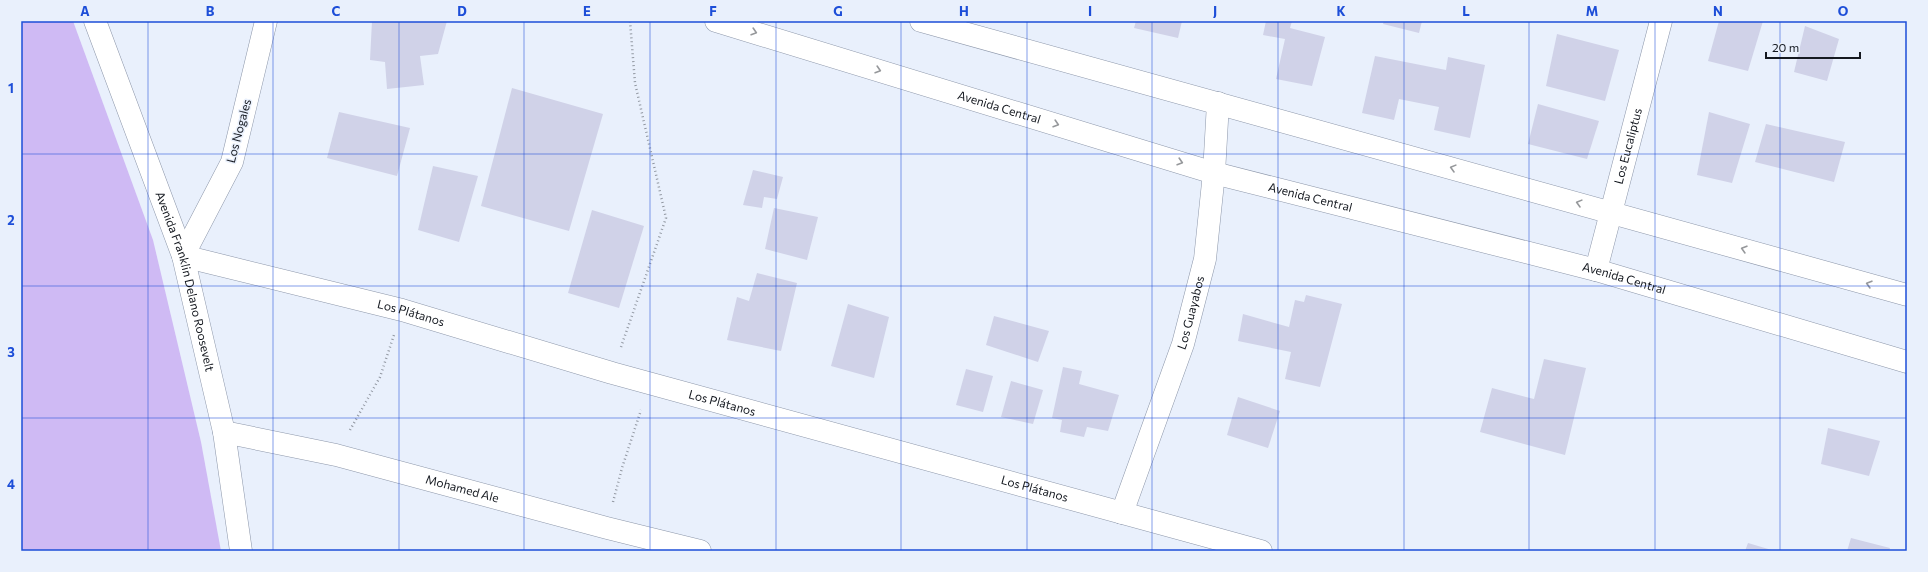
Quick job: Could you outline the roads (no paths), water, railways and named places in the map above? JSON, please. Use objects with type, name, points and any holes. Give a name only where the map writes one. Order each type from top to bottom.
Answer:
[{"type":"street","name":"Avenida Franklin Delano Roosevelt","points":[[95,21],[183,256],[224,432],[241,551]]},
{"type":"street","name":"Los Nogales","points":[[183,256],[232,162],[266,21]]},
{"type":"street","name":"Avenida Central","points":[[716,21],[1214,173],[1596,270],[1907,362]]},
{"type":"street","points":[[921,21],[1907,295]]},
{"type":"street","name":"Los Eucaliptus","points":[[1596,270],[1661,21]]},
{"type":"street","name":"Los Guayabos","points":[[1122,513],[1183,344],[1205,259],[1214,173],[1218,103]]},
{"type":"street","name":"Los Plátanos","points":[[183,256],[402,310],[612,373],[1261,551]]},
{"type":"street","name":"Mohamed Ale","points":[[224,432],[336,455],[607,528],[700,551]]}]
